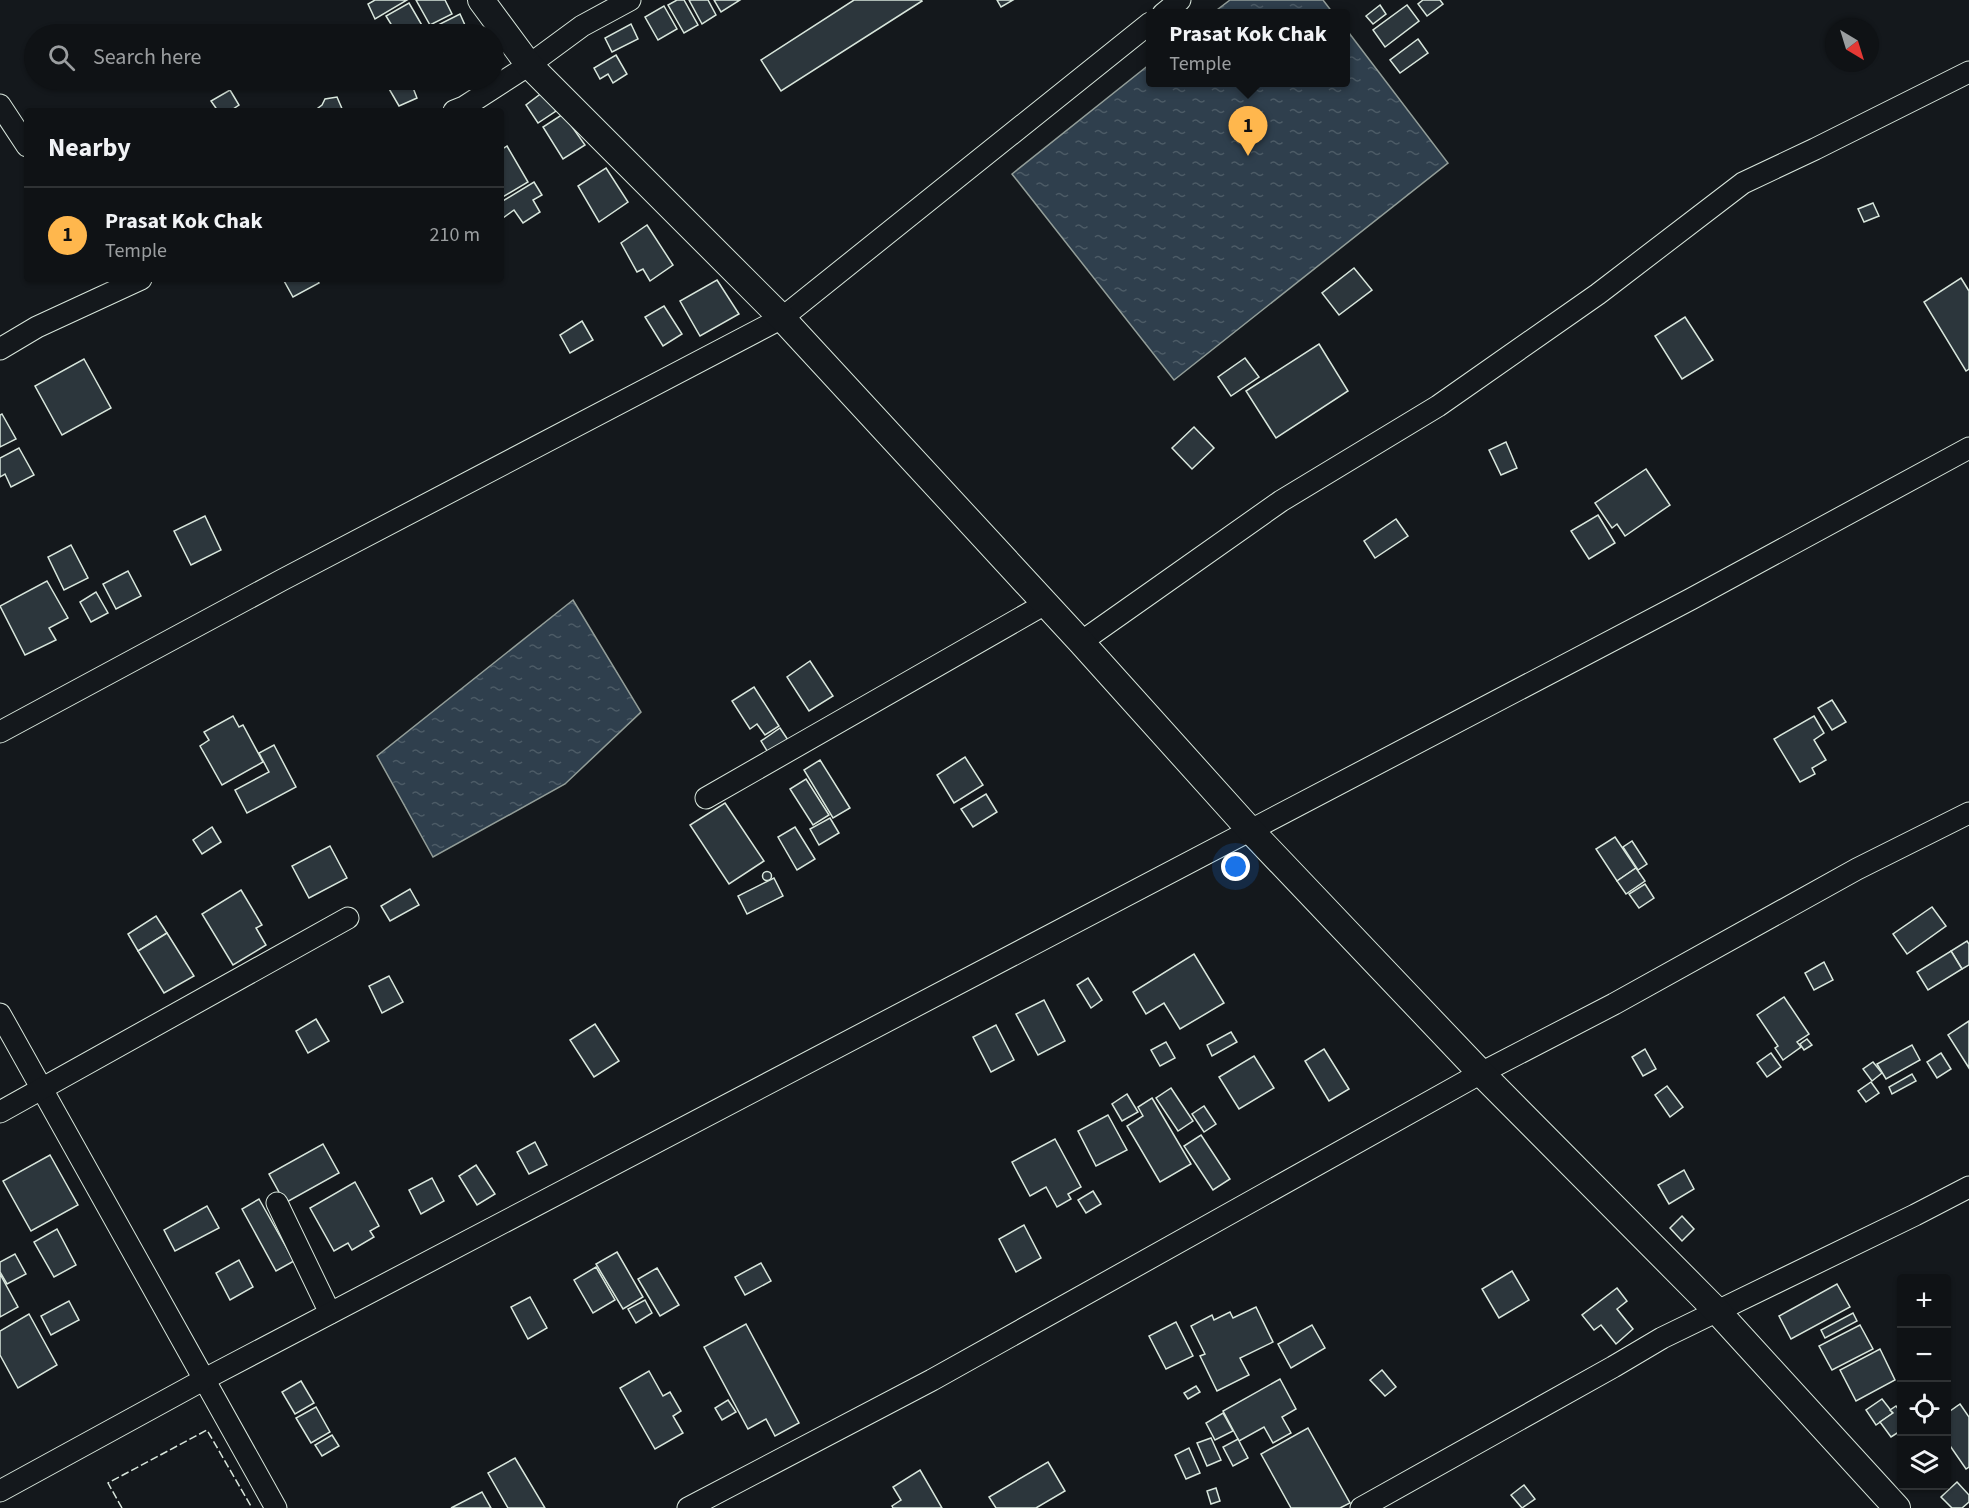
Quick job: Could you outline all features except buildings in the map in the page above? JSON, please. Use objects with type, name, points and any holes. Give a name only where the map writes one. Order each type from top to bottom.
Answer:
[{"type":"street","points":[[481,0],[499,24]]},
{"type":"street","points":[[504,81],[582,26],[630,0]]},
{"type":"street","points":[[0,732],[282,580],[787,314],[1146,26]]},
{"type":"street","points":[[504,31],[529,65],[787,314],[1251,831],[1481,1073],[1717,1311],[1897,1508]]},
{"type":"street","points":[[1081,642],[1281,501],[1438,406],[1598,294],[1743,183],[1969,72]]},
{"type":"street","points":[[462,108],[490,90]]},
{"type":"street","points":[[0,105],[24,141]]},
{"type":"street","points":[[0,349],[117,283]]},
{"type":"street","points":[[0,1491],[330,1313],[1690,600],[1969,448]]},
{"type":"street","points":[[706,798],[1045,604]]},
{"type":"street","points":[[688,1508],[932,1380],[1481,1073],[1614,1004],[1857,869],[1969,813]]},
{"type":"street","points":[[0,1112],[348,918]]},
{"type":"street","points":[[0,1014],[276,1508]]},
{"type":"street","points":[[1361,1508],[1662,1338],[1969,1187]]},
{"type":"street","points":[[277,1203],[330,1313]]},
{"type":"water","points":[[1230,0],[1323,0],[1330,9],[1218,9]]},
{"type":"water","points":[[1350,34],[1448,163],[1174,380],[1012,174],[1146,67],[1146,87],[1350,87]]},
{"type":"water","points":[[573,600],[641,712],[565,784],[433,857],[377,756]]},
{"type":"fence","points":[[122,1508],[108,1483],[207,1430],[252,1508]]},
{"type":"place","name":"Prasat Kok Chak","points":[[1248,156]]}]
